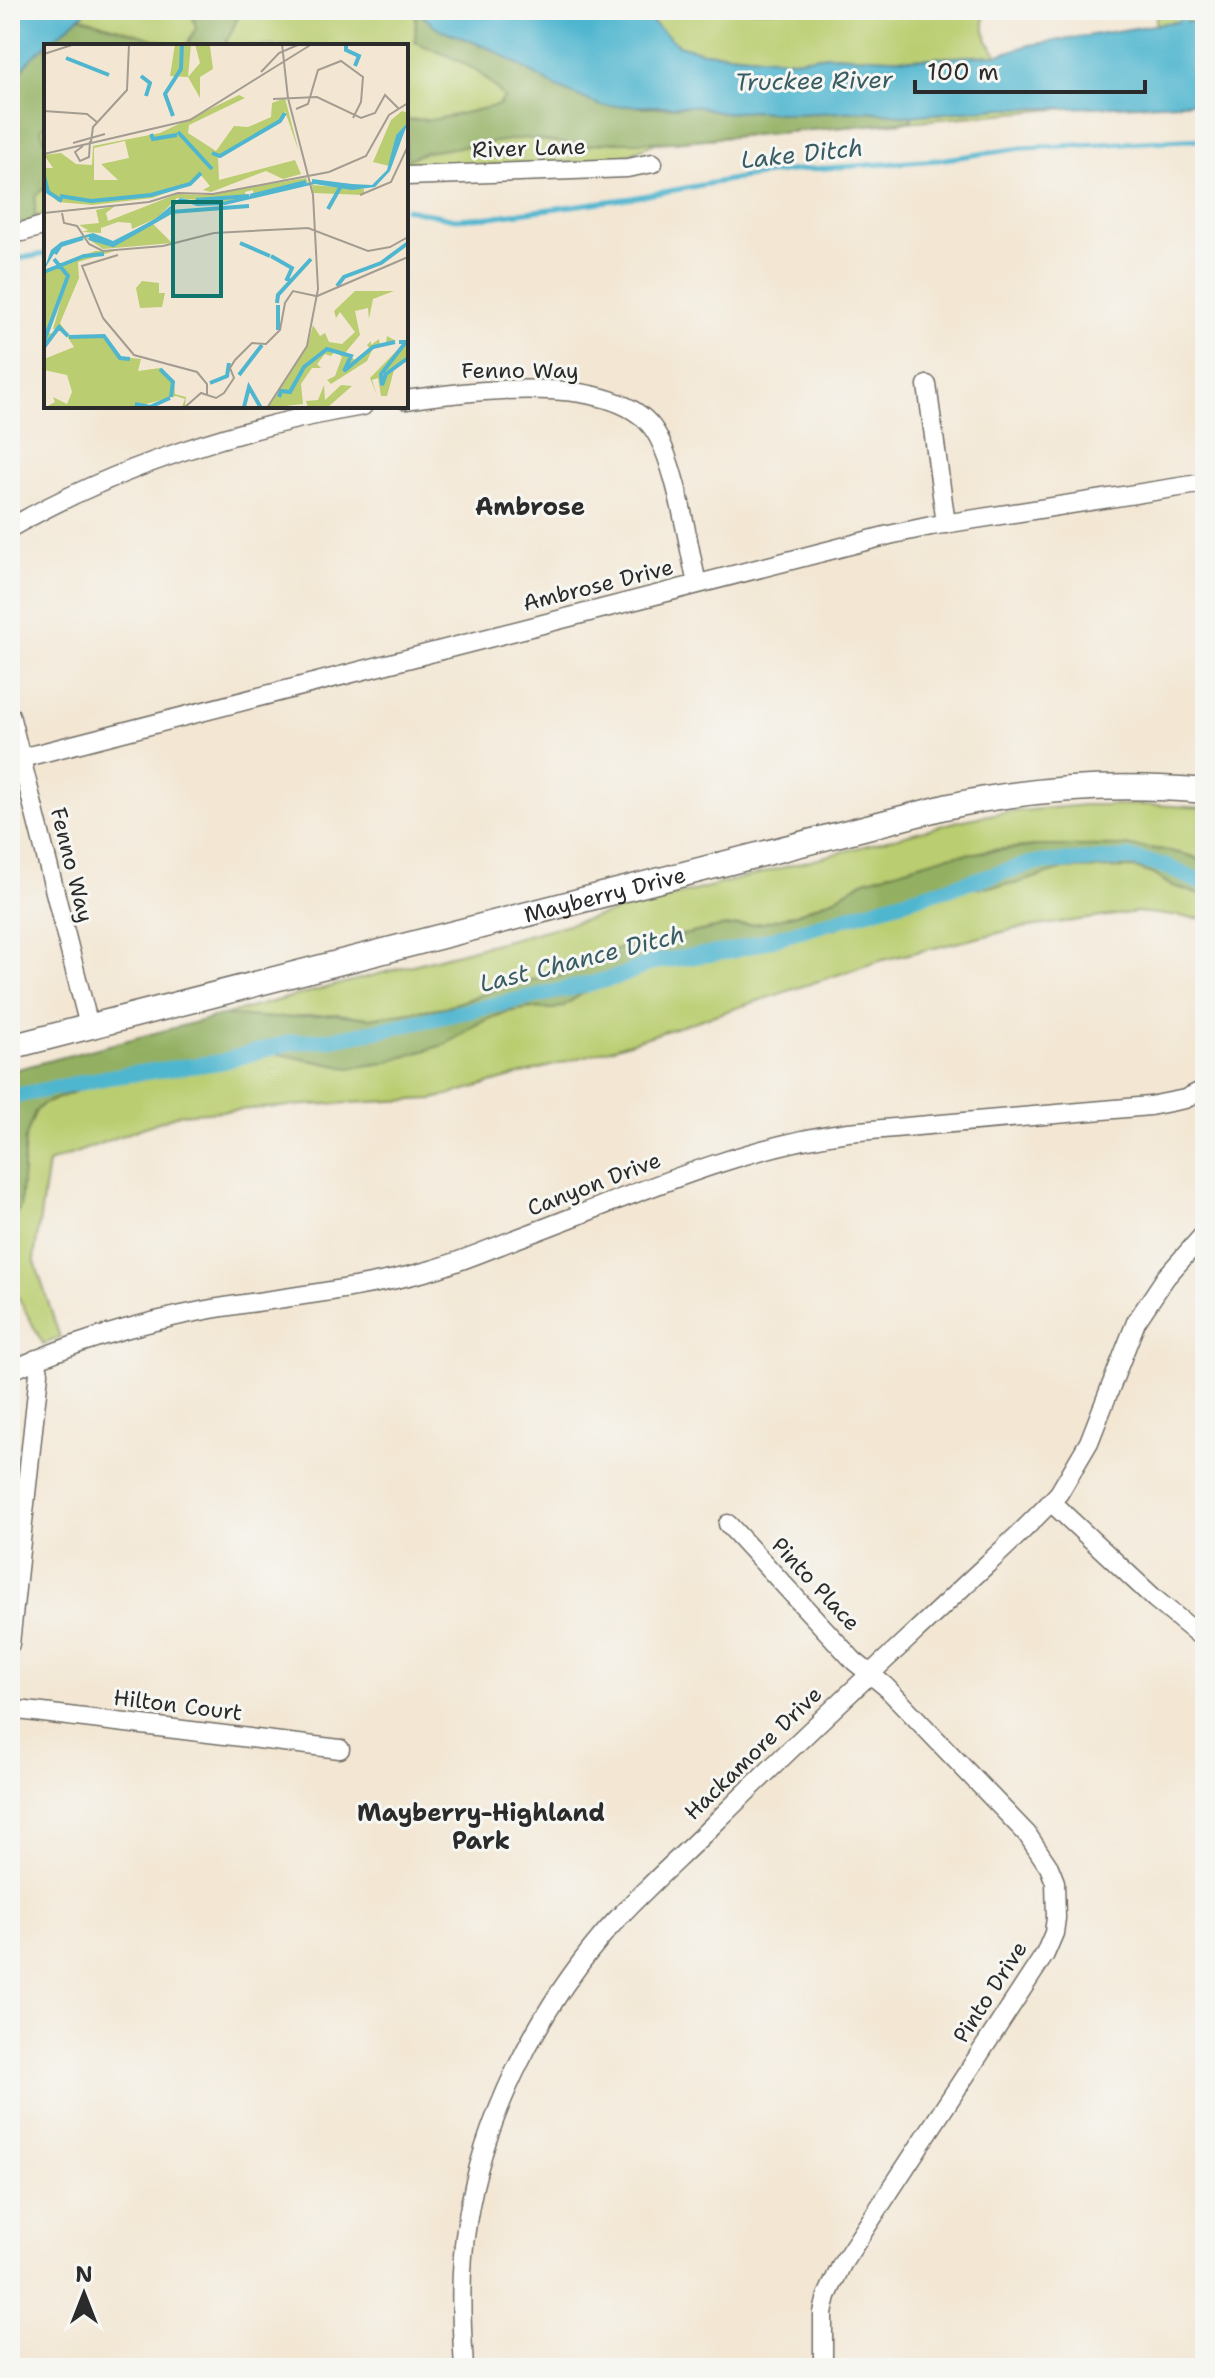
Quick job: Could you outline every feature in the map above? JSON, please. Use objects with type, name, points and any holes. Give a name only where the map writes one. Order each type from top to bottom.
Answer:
[{"type":"main road","name":"Mayberry Drive","points":[[10,1047],[975,800],[1037,790],[1082,787],[1205,791]]},
{"type":"street","name":"River Lane","points":[[408,176],[627,168],[653,163]]},
{"type":"street","points":[[22,232],[44,226]]},
{"type":"street","points":[[927,385],[946,524]]},
{"type":"street","name":"Fenno Way","points":[[408,400],[476,392],[557,390],[609,398],[630,408],[652,427],[665,453],[697,584]]},
{"type":"street","points":[[264,408],[268,425]]},
{"type":"street","points":[[10,528],[100,483],[268,425],[353,408]]},
{"type":"street","name":"Ambrose Drive","points":[[16,760],[889,535],[1205,483]]},
{"type":"street","name":"Fenno Way","points":[[10,715],[16,760],[89,1026]]},
{"type":"street","name":"Canyon Drive","points":[[10,1371],[83,1340],[157,1321],[361,1287],[429,1271],[679,1178],[806,1138],[1150,1106],[1185,1099],[1205,1089]]},
{"type":"street","name":"Hackamore Drive","points":[[464,2368],[463,2268],[474,2187],[484,2150],[508,2090],[552,2007],[605,1933],[764,1774],[1051,1502],[1089,1442],[1136,1322],[1166,1277],[1205,1233]]},
{"type":"street","points":[[10,1644],[39,1373],[36,1359]]},
{"type":"street","points":[[1051,1502],[1155,1599],[1205,1640]]},
{"type":"street","name":"Pinto Place","points":[[728,1524],[870,1675]]},
{"type":"street","name":"Pinto Drive","points":[[823,2368],[823,2313],[833,2282],[868,2221],[1045,1954],[1054,1933],[1056,1918],[1055,1882],[1027,1834],[885,1686],[870,1675]]},
{"type":"street","name":"Hilton Court","points":[[10,1709],[340,1749]]},
{"type":"green space","points":[[88,10],[417,10],[435,27],[459,35],[557,87],[698,106],[722,113],[827,111],[911,116],[1001,108],[1069,108],[655,143],[612,161],[408,169],[408,44],[47,44]]},
{"type":"green space","points":[[188,10],[242,10],[226,44],[187,44],[196,28],[192,13]]},
{"type":"green space","points":[[416,10],[435,27],[491,49],[557,87],[644,108],[698,106],[722,113],[755,111],[794,114],[867,111],[911,116],[912,121],[670,142],[612,142],[584,146],[524,138],[426,152],[408,159],[408,120],[437,119],[499,105],[504,98],[475,70],[415,42]]},
{"type":"green space","points":[[639,10],[991,10],[983,20],[987,41],[998,55],[911,59],[828,55],[794,60],[703,52],[677,45]]},
{"type":"green space","points":[[1156,10],[1205,10],[1205,28],[1194,22],[1156,24]]},
{"type":"green space","points":[[79,17],[170,44],[47,44]]},
{"type":"green space","points":[[44,46],[44,214],[10,227],[10,86],[31,57]]},
{"type":"green space","points":[[44,46],[44,126],[41,129],[44,139],[44,189],[35,196],[35,220],[10,227],[10,86],[31,57]]},
{"type":"green space","points":[[1085,805],[1205,808],[1205,862],[1159,849],[1037,846],[988,850],[865,880],[835,898],[763,923],[720,927],[609,951],[558,977],[521,981],[446,1007],[369,1018],[336,1014],[275,1018],[223,1015],[959,821],[999,813]]},
{"type":"green space","points":[[1037,846],[1122,846],[1186,855],[1205,862],[1205,896],[1170,885],[1136,868],[1064,869],[1015,884],[963,889],[924,897],[833,929],[802,933],[739,954],[658,966],[583,993],[562,1007],[506,1012],[479,1023],[446,1044],[384,1063],[349,1068],[274,1053],[243,1061],[92,1085],[43,1104],[35,1112],[25,1139],[20,1207],[15,1215],[10,1215],[10,1071],[223,1015],[275,1018],[336,1014],[369,1018],[446,1007],[521,981],[558,977],[609,951],[720,927],[763,923],[796,914],[835,898],[865,880],[947,856]]},
{"type":"green space","points":[[1064,868],[1136,868],[1170,885],[1205,896],[1205,919],[1137,912],[1015,929],[883,960],[614,1048],[434,1099],[180,1114],[48,1163],[34,1259],[60,1338],[43,1344],[10,1282],[10,1215],[15,1215],[20,1207],[25,1139],[35,1112],[43,1104],[92,1085],[243,1061],[274,1053],[349,1068],[384,1063],[446,1044],[479,1023],[506,1012],[562,1007],[583,993],[658,966],[739,954],[802,933],[833,929],[924,897],[963,889],[1015,884]]},
{"type":"water","points":[[10,10],[88,10],[44,44],[10,86]]},
{"type":"water","name":"Truckee River","points":[[417,10],[639,10],[678,45],[703,52],[794,60],[828,55],[911,59],[998,55],[1030,45],[1172,22],[1194,22],[1205,28],[1205,102],[1001,108],[911,116],[867,111],[722,113],[698,106],[601,106],[557,87],[491,49],[435,27]]},
{"type":"waterway","points":[[1178,10],[1182,22]]},
{"type":"waterway","name":"Lake Ditch","points":[[408,209],[455,219],[490,217],[631,198],[797,170],[938,160],[1022,148],[1205,139]]},
{"type":"waterway","name":"Lake Ditch","points":[[10,260],[44,254]]},
{"type":"waterway","name":"Last Chance Ditch","points":[[10,1097],[109,1077],[220,1062],[292,1042],[327,1040],[381,1030],[590,984],[621,976],[653,962],[731,951],[1034,863],[1131,858],[1165,866],[1205,884]]},
{"type":"district","name":"Ambrose","points":[[530,507]]},
{"type":"district","name":"Mayberry-Highland Park","points":[[481,1827]]}]
